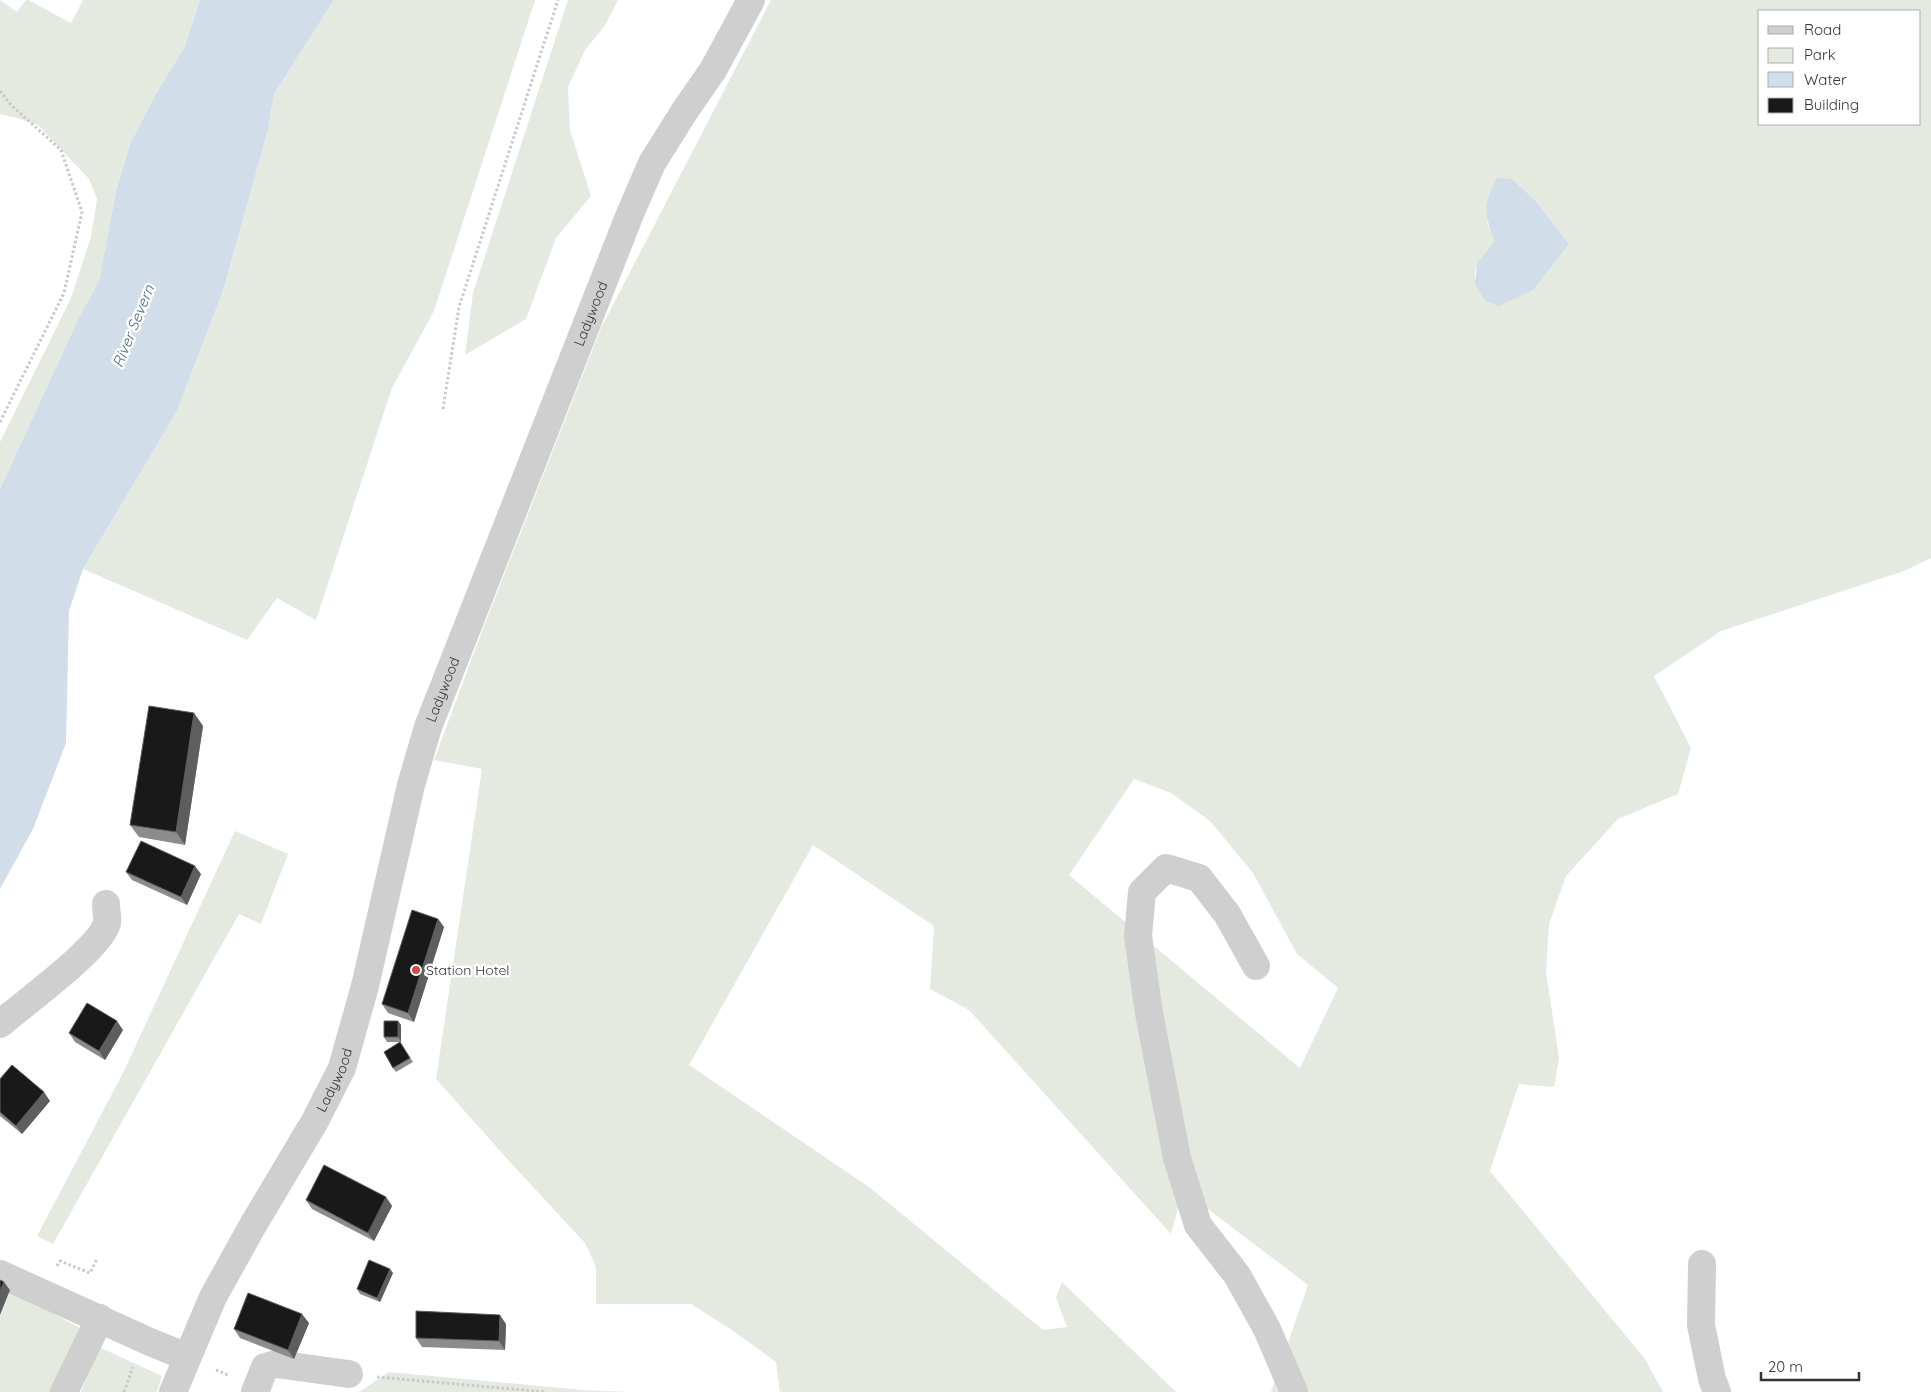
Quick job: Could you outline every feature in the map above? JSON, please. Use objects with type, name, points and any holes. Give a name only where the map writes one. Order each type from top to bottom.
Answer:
[{"type":"street","name":"Ladywood","points":[[173,1392],[213,1297],[315,1120],[342,1068],[365,986],[409,794],[428,727],[630,214],[649,172],[684,112],[714,70],[751,0]]},
{"type":"street","points":[[1256,966],[1227,914],[1199,878],[1166,868],[1142,892],[1138,936],[1149,1013],[1177,1158],[1198,1225],[1241,1282],[1267,1329],[1294,1392]]},
{"type":"street","points":[[0,1024],[72,965],[98,939],[107,922],[106,904]]},
{"type":"street","points":[[1702,1264],[1701,1325],[1712,1379],[1717,1392]]},
{"type":"street","points":[[0,1274],[187,1357]]},
{"type":"street","points":[[64,1392],[100,1318]]},
{"type":"street","points":[[256,1390],[265,1366],[276,1364],[349,1374]]},
{"type":"path","points":[[443,410],[459,307],[558,0]]},
{"type":"path","points":[[0,91],[11,105],[61,150],[82,212],[64,293],[0,422]]},
{"type":"path","points":[[187,1357],[256,1390]]},
{"type":"path","points":[[349,1374],[546,1392]]},
{"type":"green space","points":[[0,0],[17,12],[28,0],[71,23],[83,0],[200,0],[184,48],[155,95],[130,144],[116,191],[99,281],[79,317],[0,489],[0,442],[71,298],[91,237],[97,199],[89,179],[38,125],[0,114]]},
{"type":"green space","points":[[334,0],[535,0],[434,311],[392,388],[316,620],[277,598],[247,640],[83,569],[177,411],[223,291],[268,130],[274,94]]},
{"type":"green space","points":[[568,0],[618,0],[604,27],[585,50],[568,87],[570,130],[591,196],[556,238],[526,319],[465,355],[473,293]]},
{"type":"green space","points":[[771,0],[1931,0],[1931,558],[1904,571],[1721,631],[1654,676],[1691,748],[1678,794],[1618,819],[1566,876],[1549,924],[1546,972],[1559,1058],[1554,1087],[1519,1084],[1490,1171],[1645,1359],[1663,1392],[1271,1392],[1308,1285],[1183,1190],[1171,1234],[969,1010],[930,989],[934,926],[813,845],[689,1065],[869,1187],[1043,1330],[1067,1327],[1056,1298],[1062,1282],[1176,1392],[780,1392],[776,1362],[732,1330],[691,1304],[596,1304],[596,1267],[585,1243],[436,1079],[482,769],[434,760],[484,626],[601,328]],"holes":[[[1512,179],[1536,201],[1569,244],[1484,300],[1475,275],[1478,263],[1494,241],[1487,221]],[[1134,779],[1171,793],[1210,821],[1253,873],[1297,954],[1338,988],[1300,1068],[1069,875]]]},
{"type":"green space","points":[[235,831],[288,854],[261,924],[239,914],[53,1244],[37,1236],[124,1071]]},
{"type":"green space","points":[[10,1290],[82,1329],[53,1392],[0,1392],[0,1315]]},
{"type":"green space","points":[[99,1347],[162,1376],[157,1392],[81,1392]]},
{"type":"green space","points":[[389,1372],[583,1390],[629,1392],[359,1392]]},
{"type":"water","name":"River Severn","points":[[200,0],[334,0],[274,94],[268,130],[223,291],[177,411],[83,569],[69,611],[66,743],[33,829],[0,889],[0,489],[79,317],[99,281],[116,191],[130,144],[155,95],[184,48]]},
{"type":"water","points":[[1497,178],[1512,179],[1536,201],[1569,244],[1533,290],[1499,306],[1484,300],[1475,284],[1477,263],[1494,241],[1486,209],[1489,195]]},
{"type":"building","points":[[149,706],[194,713],[176,832],[130,825]]},
{"type":"building","points":[[141,841],[195,866],[181,897],[126,872]]},
{"type":"building","name":"Station Hotel","points":[[412,910],[438,919],[408,1013],[382,1004]]},
{"type":"building","points":[[87,1003],[117,1021],[99,1051],[69,1033]]},
{"type":"building","points":[[384,1021],[398,1021],[398,1037],[384,1037]]},
{"type":"building","points":[[400,1042],[410,1058],[393,1068],[384,1052]]},
{"type":"building","points":[[12,1065],[44,1092],[16,1126],[0,1112],[0,1079]]},
{"type":"building","points":[[324,1165],[386,1197],[368,1233],[306,1200]]},
{"type":"building","points":[[369,1260],[390,1269],[377,1298],[357,1289]]},
{"type":"building","points":[[0,1280],[4,1282],[0,1291]]},
{"type":"building","points":[[248,1293],[302,1314],[288,1350],[234,1329]]},
{"type":"building","points":[[416,1311],[500,1315],[499,1341],[416,1338]]},
{"type":"place","name":"Station Hotel","points":[[416,970]]}]
